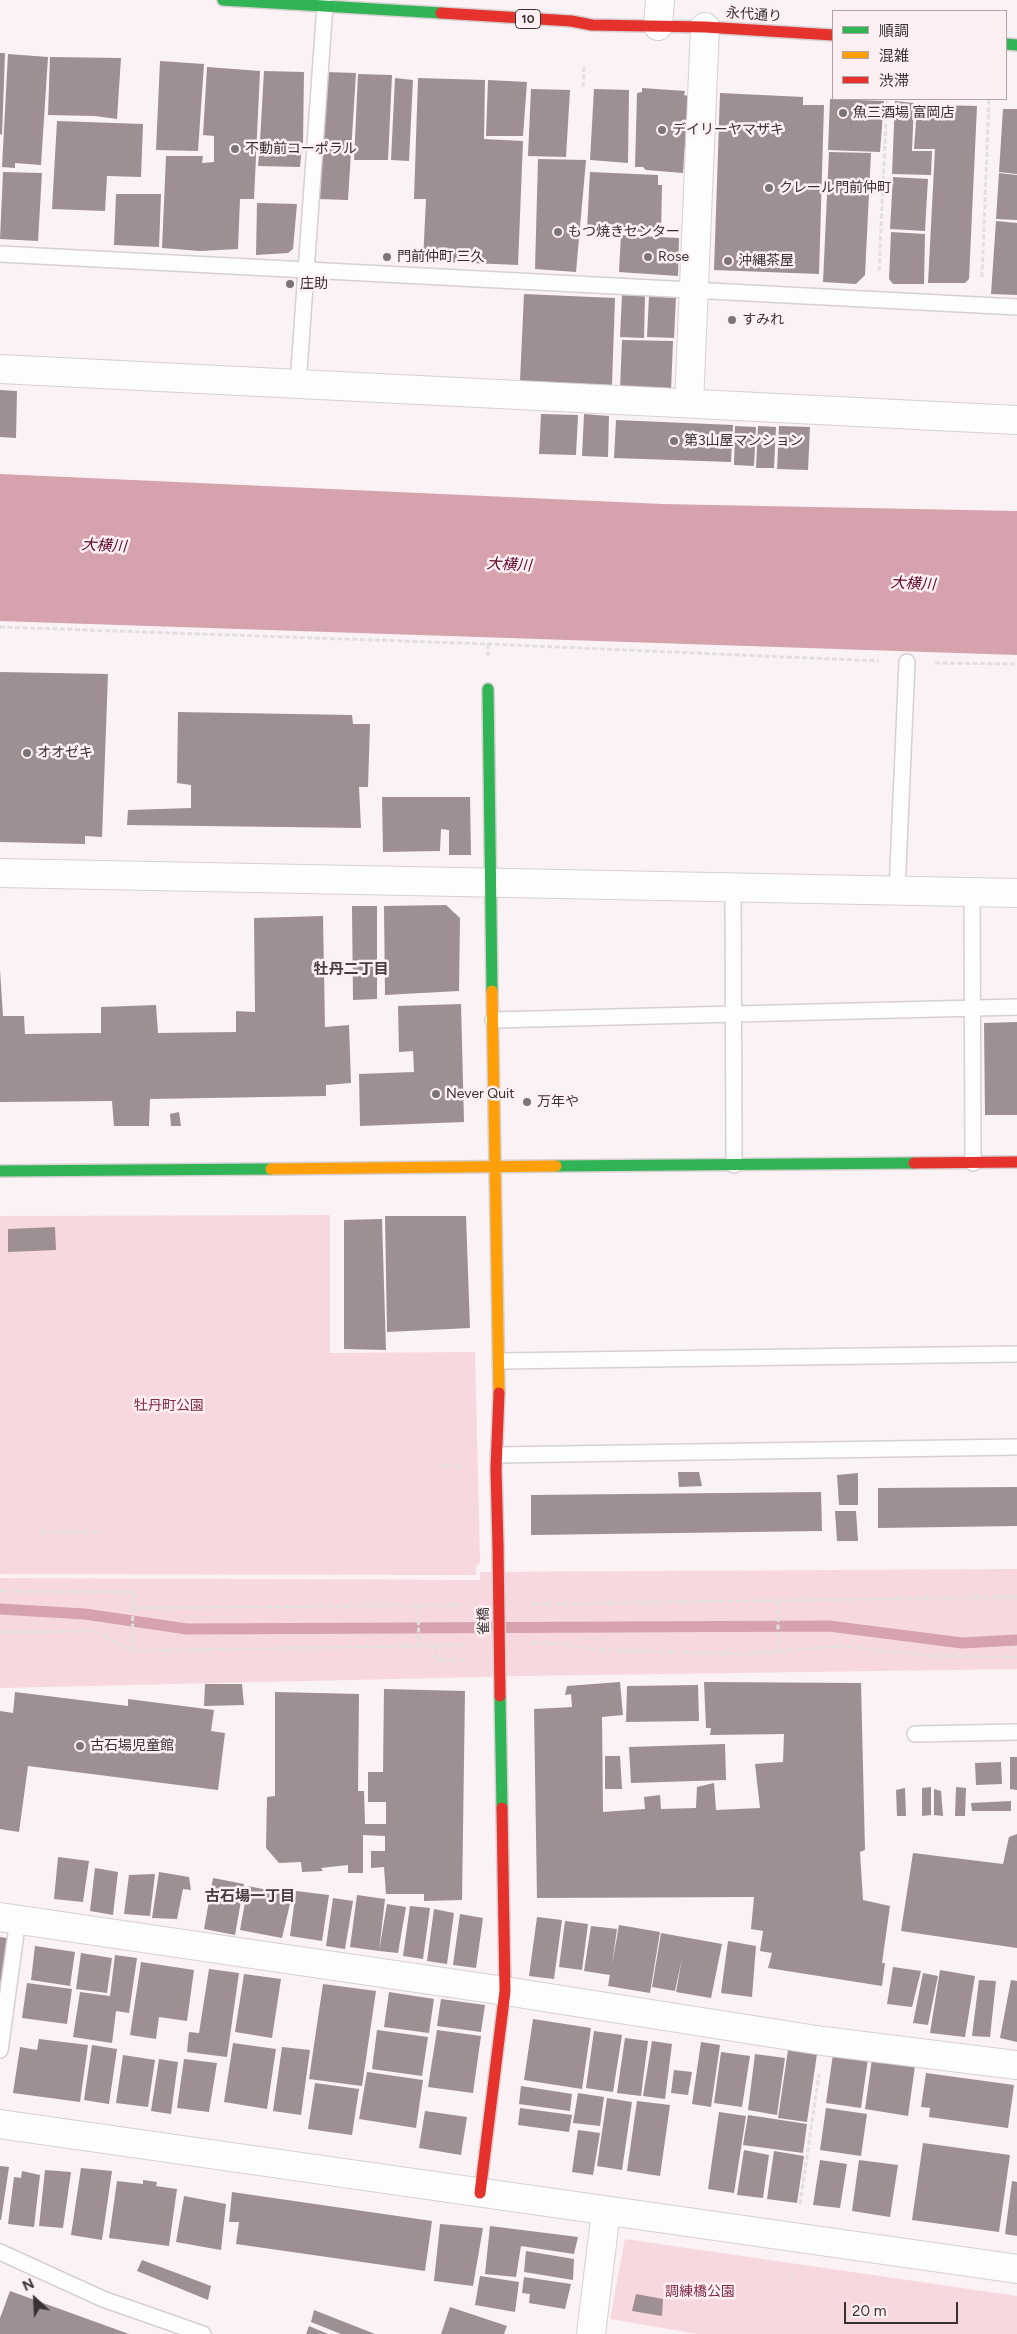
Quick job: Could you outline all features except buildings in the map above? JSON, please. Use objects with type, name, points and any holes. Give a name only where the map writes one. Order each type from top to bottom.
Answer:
[{"type":"street","name":"永代通り","points":[[223,0],[571,21],[592,25],[659,13],[706,27],[832,35]]},
{"type":"street","points":[[689,403],[706,27]]},
{"type":"street","points":[[0,369],[1017,420]]},
{"type":"street","name":"雀橋","points":[[480,2193],[505,1991],[498,1545],[500,1361],[495,1167],[488,689]]},
{"type":"street","points":[[0,873],[1017,894]]},
{"type":"street","points":[[0,1171],[1017,1162]]},
{"type":"street","points":[[9,1918],[505,1991],[823,2041],[1017,2065]]},
{"type":"street","points":[[0,2124],[1017,2269]]},
{"type":"street","points":[[591,2334],[606,2211]]},
{"type":"lane","points":[[298,384],[324,5]]},
{"type":"lane","points":[[0,254],[1017,307]]},
{"type":"lane","points":[[897,891],[907,662]]},
{"type":"lane","points":[[733,888],[734,1165]]},
{"type":"lane","points":[[972,892],[973,1163]]},
{"type":"lane","points":[[493,1020],[1017,1007]]},
{"type":"lane","points":[[500,1361],[1017,1354]]},
{"type":"lane","points":[[498,1455],[1017,1447]]},
{"type":"lane","points":[[915,1734],[1017,1732]]},
{"type":"lane","points":[[0,2050],[9,1918]]},
{"type":"lane","points":[[0,2252],[103,2299],[203,2334]]},
{"type":"path","points":[[583,87],[584,66]]},
{"type":"path","points":[[878,300],[887,100]]},
{"type":"path","points":[[981,305],[989,100]]},
{"type":"path","points":[[0,627],[488,644],[907,662],[1017,664]]},
{"type":"path","points":[[39,1532],[105,1532]]},
{"type":"path","points":[[777,1652],[779,1602]]},
{"type":"path","points":[[418,1605],[419,1646]]},
{"type":"path","points":[[132,1651],[133,1608]]},
{"type":"path","points":[[437,1646],[436,1660],[500,1659]]},
{"type":"path","points":[[800,2211],[823,2041]]},
{"type":"green space","name":"牡丹町公園","points":[[330,1215],[330,1353],[475,1352],[480,1563],[476,1566],[476,1575],[0,1574],[0,1216]]},
{"type":"green space","points":[[1017,1569],[1017,1669],[525,1676],[0,1688],[0,1578],[480,1580],[480,1572]]},
{"type":"green space","name":"調練橋公園","points":[[625,2239],[1017,2296],[1017,2334],[698,2334],[610,2319]]},
{"type":"water","name":"大横川","points":[[0,474],[662,504],[1017,511],[1017,655],[0,621]]},
{"type":"waterway","points":[[0,1609],[85,1614],[187,1629],[829,1626],[962,1643],[1017,1640]]},
{"type":"traffic: fast","points":[[223,0],[441,13]]},
{"type":"traffic: fast","points":[[1007,44],[1017,45]]},
{"type":"traffic: fast","points":[[488,689],[492,991]]},
{"type":"traffic: fast","points":[[556,1166],[914,1163]]},
{"type":"traffic: fast","points":[[0,1171],[271,1169]]},
{"type":"traffic: fast","points":[[500,1696],[502,1808]]},
{"type":"traffic: slow","points":[[492,991],[499,1393]]},
{"type":"traffic: slow","points":[[271,1169],[556,1166]]},
{"type":"traffic: jam","points":[[441,13],[571,21],[592,25],[705,27],[832,35]]},
{"type":"traffic: jam","points":[[914,1163],[1017,1162]]},
{"type":"traffic: jam","points":[[498,1545],[496,1469],[499,1393]]},
{"type":"traffic: jam","points":[[498,1545],[500,1696]]},
{"type":"traffic: jam","points":[[480,2193],[505,1991],[502,1808]]},
{"type":"place","name":"魚三酒場 富岡店","points":[[843,113]]},
{"type":"place","name":"デイリーヤマザキ","points":[[662,130]]},
{"type":"place","name":"不動前コーポラル","points":[[235,149]]},
{"type":"place","name":"クレール門前仲町","points":[[769,188]]},
{"type":"place","name":"もつ焼きセンター","points":[[558,232]]},
{"type":"place","name":"門前仲町 三久","points":[[387,257]]},
{"type":"place","name":"Rose","points":[[648,257]]},
{"type":"place","name":"沖縄茶屋","points":[[728,261]]},
{"type":"place","name":"庄助","points":[[290,284]]},
{"type":"place","name":"すみれ","points":[[732,320]]},
{"type":"place","name":"第3山屋マンション","points":[[674,441]]},
{"type":"place","name":"オオゼキ","points":[[27,753]]},
{"type":"place","name":"Never Quit","points":[[436,1094]]},
{"type":"place","name":"万年や","points":[[527,1102]]},
{"type":"place","name":"古石場児童館","points":[[80,1746]]},
{"type":"district","name":"牡丹二丁目","points":[[351,970]]},
{"type":"district","name":"古石場一丁目","points":[[250,1897]]}]
